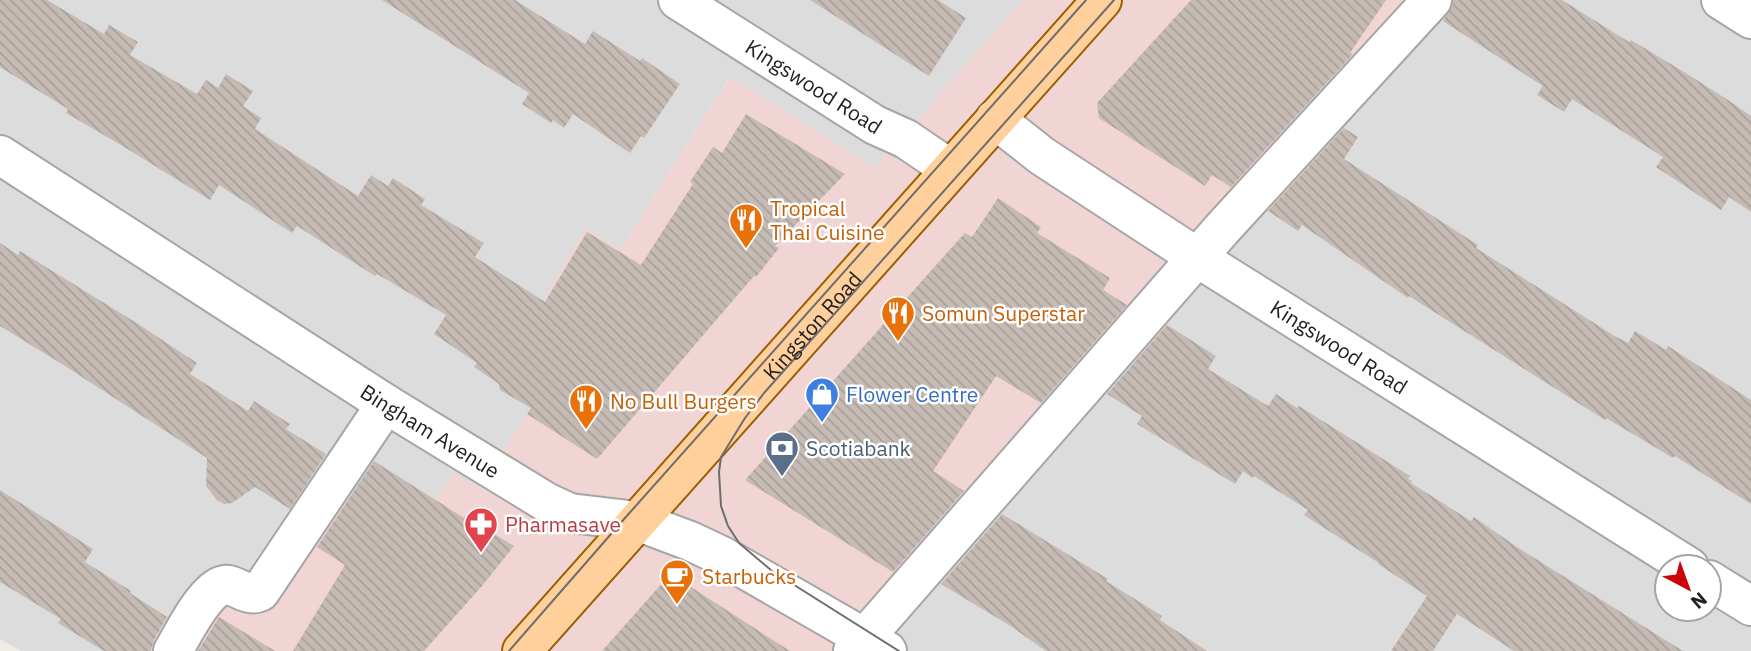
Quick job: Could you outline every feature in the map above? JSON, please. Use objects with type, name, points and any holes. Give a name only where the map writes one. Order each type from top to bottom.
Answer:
[{"type":"main road","name":"Kingston Road","points":[[522,651],[1102,0]]},
{"type":"street","name":"Kingswood Road","points":[[678,0],[875,125],[906,139],[950,169]]},
{"type":"street","points":[[868,646],[1198,258],[1432,0]]},
{"type":"street","points":[[1721,0],[1751,19]]},
{"type":"street","name":"Kingswood Road","points":[[995,119],[1042,156],[1198,258],[1667,553]]},
{"type":"street","name":"Bingham Avenue","points":[[0,155],[386,404],[546,502],[570,513],[637,521],[690,541],[722,556],[868,646]]},
{"type":"street","points":[[173,651],[206,597],[216,586],[228,585],[250,594],[260,592],[386,404]]},
{"type":"street","points":[[1723,589],[1751,606]]},
{"type":"shaded area","points":[[0,0],[1023,0],[875,168],[729,78],[621,249],[585,229],[578,341],[478,487],[413,534],[260,592],[247,615],[182,651],[21,651],[0,639]]},
{"type":"shaded area","points":[[1023,0],[1443,0],[867,651],[182,651],[216,597],[247,614],[330,483],[412,534],[454,472],[478,487],[578,341],[537,312],[585,228],[621,249],[730,77],[875,168]]},
{"type":"shaded area","points":[[1443,0],[1751,0],[1751,651],[867,651]]},
{"type":"building","points":[[0,0],[47,0],[104,34],[109,25],[138,42],[130,55],[197,94],[206,80],[218,88],[226,74],[253,91],[243,106],[261,118],[255,129],[358,196],[371,175],[388,186],[393,178],[425,199],[421,205],[484,243],[475,257],[545,302],[587,232],[641,265],[693,184],[690,182],[713,147],[722,153],[746,114],[845,174],[775,246],[779,248],[756,277],[754,276],[597,459],[527,414],[531,408],[500,390],[499,384],[474,367],[477,363],[434,334],[446,315],[377,274],[375,276],[297,226],[292,233],[219,185],[210,200],[66,113],[68,109],[0,67]]},
{"type":"building","points":[[382,0],[515,0],[585,44],[593,31],[640,61],[642,58],[680,84],[644,138],[641,136],[630,153],[573,114],[564,128],[553,120],[551,123],[522,104],[529,93]]},
{"type":"building","points":[[810,0],[938,0],[966,18],[929,76]]},
{"type":"building","points":[[1191,0],[1386,0],[1350,53],[1353,54],[1231,187],[1212,175],[1205,186],[1099,118],[1097,103]]},
{"type":"building","points":[[1453,0],[1562,0],[1629,42],[1631,40],[1684,72],[1751,116],[1751,212],[1729,197],[1721,210],[1656,167],[1663,157],[1572,99],[1564,112],[1537,95],[1543,86],[1443,21],[1453,5]]},
{"type":"building","points":[[1344,128],[1358,137],[1344,159],[1478,245],[1476,248],[1613,335],[1628,343],[1635,331],[1666,350],[1668,346],[1751,400],[1751,504],[1675,456],[1673,458],[1606,418],[1605,420],[1409,296],[1408,298],[1302,225],[1298,231],[1268,211]]},
{"type":"building","points":[[998,198],[1041,227],[1037,233],[1110,278],[1103,290],[1127,305],[1041,403],[996,376],[933,471],[964,491],[893,572],[745,480],[965,233],[972,237]]},
{"type":"building","points":[[0,243],[18,255],[20,251],[135,322],[197,363],[190,374],[248,411],[254,401],[290,424],[286,429],[326,454],[290,509],[255,487],[232,503],[224,504],[217,500],[206,486],[207,458],[0,326]]},
{"type":"building","points":[[1167,325],[1216,356],[1208,369],[1268,406],[1276,394],[1297,408],[1299,406],[1410,476],[1408,479],[1411,483],[1471,521],[1474,517],[1683,651],[1514,651],[1457,614],[1433,651],[1391,651],[1427,596],[1304,515],[1308,510],[1254,476],[1252,478],[1243,471],[1235,484],[1137,424],[1142,416],[1107,394]]},
{"type":"building","points":[[374,461],[514,546],[424,651],[293,651],[345,565],[317,547]]},
{"type":"building","points":[[0,490],[93,549],[85,562],[167,617],[151,651],[104,651],[58,623],[61,619],[0,582]]},
{"type":"building","points":[[1002,514],[1108,579],[1106,581],[1162,616],[1160,620],[1207,651],[1046,651],[941,584]]},
{"type":"building","points":[[680,580],[790,651],[602,651],[664,581]]},
{"type":"building","points":[[219,617],[275,651],[198,651]]},
{"type":"tram line","points":[[509,651],[1086,0]]},
{"type":"tram line","points":[[899,651],[772,571],[739,543],[728,526],[721,506],[721,457],[764,393],[1114,0]]},
{"type":"place","name":"Tropical Thai Cuisine","points":[[746,250]]},
{"type":"place","name":"Somun Superstar","points":[[898,343]]},
{"type":"place","name":"Flower Centre","points":[[822,424]]},
{"type":"place","name":"No Bull Burgers","points":[[586,431]]},
{"type":"place","name":"Scotiabank","points":[[782,478]]},
{"type":"place","name":"Pharmasave","points":[[481,554]]},
{"type":"place","name":"Starbucks","points":[[677,606]]}]
